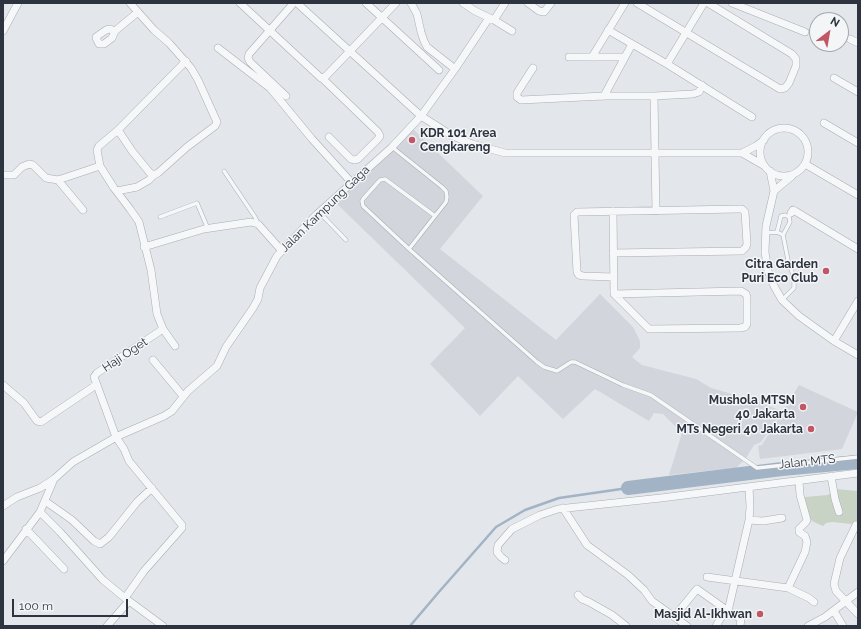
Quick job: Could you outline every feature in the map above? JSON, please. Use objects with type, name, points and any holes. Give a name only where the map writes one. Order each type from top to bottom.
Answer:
[{"type":"street","points":[[3,31],[18,3]]},
{"type":"street","points":[[117,192],[137,187],[149,180],[154,175],[158,174],[187,147],[215,126],[217,122],[198,80],[186,62],[130,3]]},
{"type":"street","points":[[240,3],[319,77],[322,78],[378,132],[380,136],[354,160],[351,159],[329,137]]},
{"type":"street","points":[[286,96],[250,62],[248,58],[249,54],[270,32],[292,5],[292,3]]},
{"type":"street","points":[[297,3],[421,116],[450,135],[472,144],[505,154],[742,153],[757,160],[768,170],[779,176],[789,176],[794,174]]},
{"type":"street","points":[[366,3],[439,70]]},
{"type":"street","points":[[322,78],[396,3]]},
{"type":"street","points":[[411,3],[418,14],[421,32],[427,47],[455,69]]},
{"type":"street","points":[[464,3],[512,31]]},
{"type":"street","name":"Jalan Kampung Gaga","points":[[54,479],[72,462],[116,437],[172,411],[183,396],[216,366],[226,347],[258,299],[264,281],[277,256],[319,212],[392,147],[421,116],[504,3]]},
{"type":"street","points":[[528,3],[539,11],[544,12],[551,3]]},
{"type":"street","points":[[592,57],[625,3]]},
{"type":"street","points":[[637,3],[780,89],[785,88],[790,83],[796,66],[796,59],[792,54],[708,3]]},
{"type":"street","points":[[667,64],[704,3]]},
{"type":"street","points":[[732,3],[805,32]]},
{"type":"street","points":[[115,31],[138,12]]},
{"type":"street","points":[[608,30],[702,85],[752,117]]},
{"type":"street","points":[[850,39],[858,43]]},
{"type":"street","points":[[604,96],[632,44]]},
{"type":"street","points":[[218,48],[270,88],[312,139],[352,183]]},
{"type":"street","points":[[569,57],[625,57]]},
{"type":"street","points":[[175,346],[163,329],[157,314],[151,270],[138,222],[100,166],[96,153],[98,148],[186,62]]},
{"type":"street","points":[[533,68],[517,93],[517,97],[521,100],[693,94],[699,92],[702,85]]},
{"type":"street","points":[[834,78],[858,92]]},
{"type":"street","points":[[654,96],[656,211]]},
{"type":"street","points":[[824,123],[858,143]]},
{"type":"street","points":[[742,153],[756,146],[764,140],[770,132],[780,128],[794,130],[802,136],[807,145],[808,155],[805,164],[802,169],[774,191],[769,207],[765,233],[765,252],[768,272],[782,300],[799,316],[834,341],[858,355]]},
{"type":"street","points":[[118,130],[132,151],[150,173],[154,175]]},
{"type":"street","points":[[764,140],[760,152],[761,159],[768,170],[774,191]]},
{"type":"street","points":[[3,174],[14,175],[22,167],[29,164],[33,165],[46,178],[58,180],[100,166]]},
{"type":"street","points":[[805,164],[858,195]]},
{"type":"street","points":[[58,180],[84,210]]},
{"type":"street","points":[[613,253],[742,251],[746,248],[745,213],[742,209],[577,211],[574,216],[578,273],[583,276],[613,277]]},
{"type":"street","points":[[791,213],[793,210],[795,211],[858,250]]},
{"type":"street","points":[[613,211],[614,294],[649,329],[740,328],[745,327],[747,324],[747,296],[742,291],[614,294]]},
{"type":"street","points":[[144,247],[208,229],[251,222],[258,224],[282,251]]},
{"type":"street","points":[[834,341],[857,304]]},
{"type":"street","name":"Haji Oget","points":[[96,385],[94,377],[97,373],[163,329]]},
{"type":"street","points":[[153,360],[183,396]]},
{"type":"street","points":[[3,385],[24,403],[38,421],[41,422],[96,385],[116,437],[124,449],[129,461],[181,522],[182,528],[144,571],[127,600],[107,626]]},
{"type":"street","points":[[505,560],[497,552],[498,545],[512,529],[540,516],[563,508],[858,473]]},
{"type":"street","points":[[831,476],[839,512]]},
{"type":"street","points":[[3,561],[40,512],[54,479]]},
{"type":"street","points":[[3,506],[18,497],[40,488],[54,479]]},
{"type":"street","points":[[788,588],[805,552],[807,542],[805,536],[799,529],[807,520],[800,495],[799,481]]},
{"type":"street","points":[[716,626],[724,613],[728,611],[735,582],[750,507],[749,487]]},
{"type":"street","points":[[45,501],[72,520],[94,541],[100,544],[115,530],[137,502],[152,488]]},
{"type":"street","points":[[563,508],[587,545],[628,575],[644,590],[652,601],[687,626]]},
{"type":"street","points":[[40,512],[65,537],[103,580],[127,600],[163,626]]},
{"type":"street","points":[[748,520],[763,521],[782,518]]},
{"type":"street","points":[[856,525],[840,558],[834,584],[836,591],[858,614]]},
{"type":"street","points":[[26,529],[64,569]]},
{"type":"street","points":[[707,578],[788,588],[814,602]]},
{"type":"street","points":[[674,616],[697,589],[741,620],[740,626]]},
{"type":"street","points":[[808,626],[846,603],[858,592]]},
{"type":"street","points":[[578,595],[582,599],[612,615],[626,626]]},
{"type":"street","points":[[834,611],[843,626]]},
{"type":"lane","points":[[392,147],[446,191],[448,197],[446,202],[435,216],[409,249],[363,206],[362,199],[380,180],[385,179],[435,216]]},
{"type":"lane","points":[[224,171],[258,224]]},
{"type":"lane","points":[[160,217],[197,203],[208,229]]},
{"type":"lane","points":[[319,212],[346,240]]},
{"type":"lane","points":[[778,232],[781,216],[785,215],[789,217],[790,222],[783,235],[795,284],[794,288],[782,300]]},
{"type":"lane","points":[[765,233],[778,232],[783,235]]},
{"type":"lane","name":"Jalan MTS","points":[[409,249],[544,367],[557,371],[571,362],[575,362],[622,385],[652,395],[757,468],[858,457]]},
{"type":"shaded area","points":[[413,129],[483,196],[440,249],[556,340],[600,294],[633,327],[640,341],[640,348],[632,357],[642,365],[696,379],[711,388],[753,400],[782,411],[761,442],[754,445],[746,458],[736,468],[669,475],[682,433],[663,414],[654,413],[649,421],[595,389],[563,419],[518,376],[480,416],[430,364],[465,328],[334,201]]},
{"type":"shaded area","name":"MTs Negeri 40 Jakarta","points":[[799,385],[858,412],[842,449],[760,459],[758,446],[762,445]]},
{"type":"green space","points":[[835,489],[858,491],[858,522],[852,524],[832,522],[826,523],[823,526],[805,516],[805,497],[828,495]]},
{"type":"waterway","points":[[628,488],[782,469],[858,462]]},
{"type":"waterway","points":[[410,626],[496,527],[525,510],[559,498],[628,488]]},
{"type":"place","name":"KDR 101 Area Cengkareng","points":[[412,140]]},
{"type":"place","name":"Citra Garden Puri Eco Club","points":[[826,271]]},
{"type":"place","name":"Mushola MTSN 40 Jakarta","points":[[803,407]]},
{"type":"place","name":"MTs Negeri 40 Jakarta","points":[[811,429]]},
{"type":"place","name":"Masjid Al-Ikhwan","points":[[760,614]]}]
